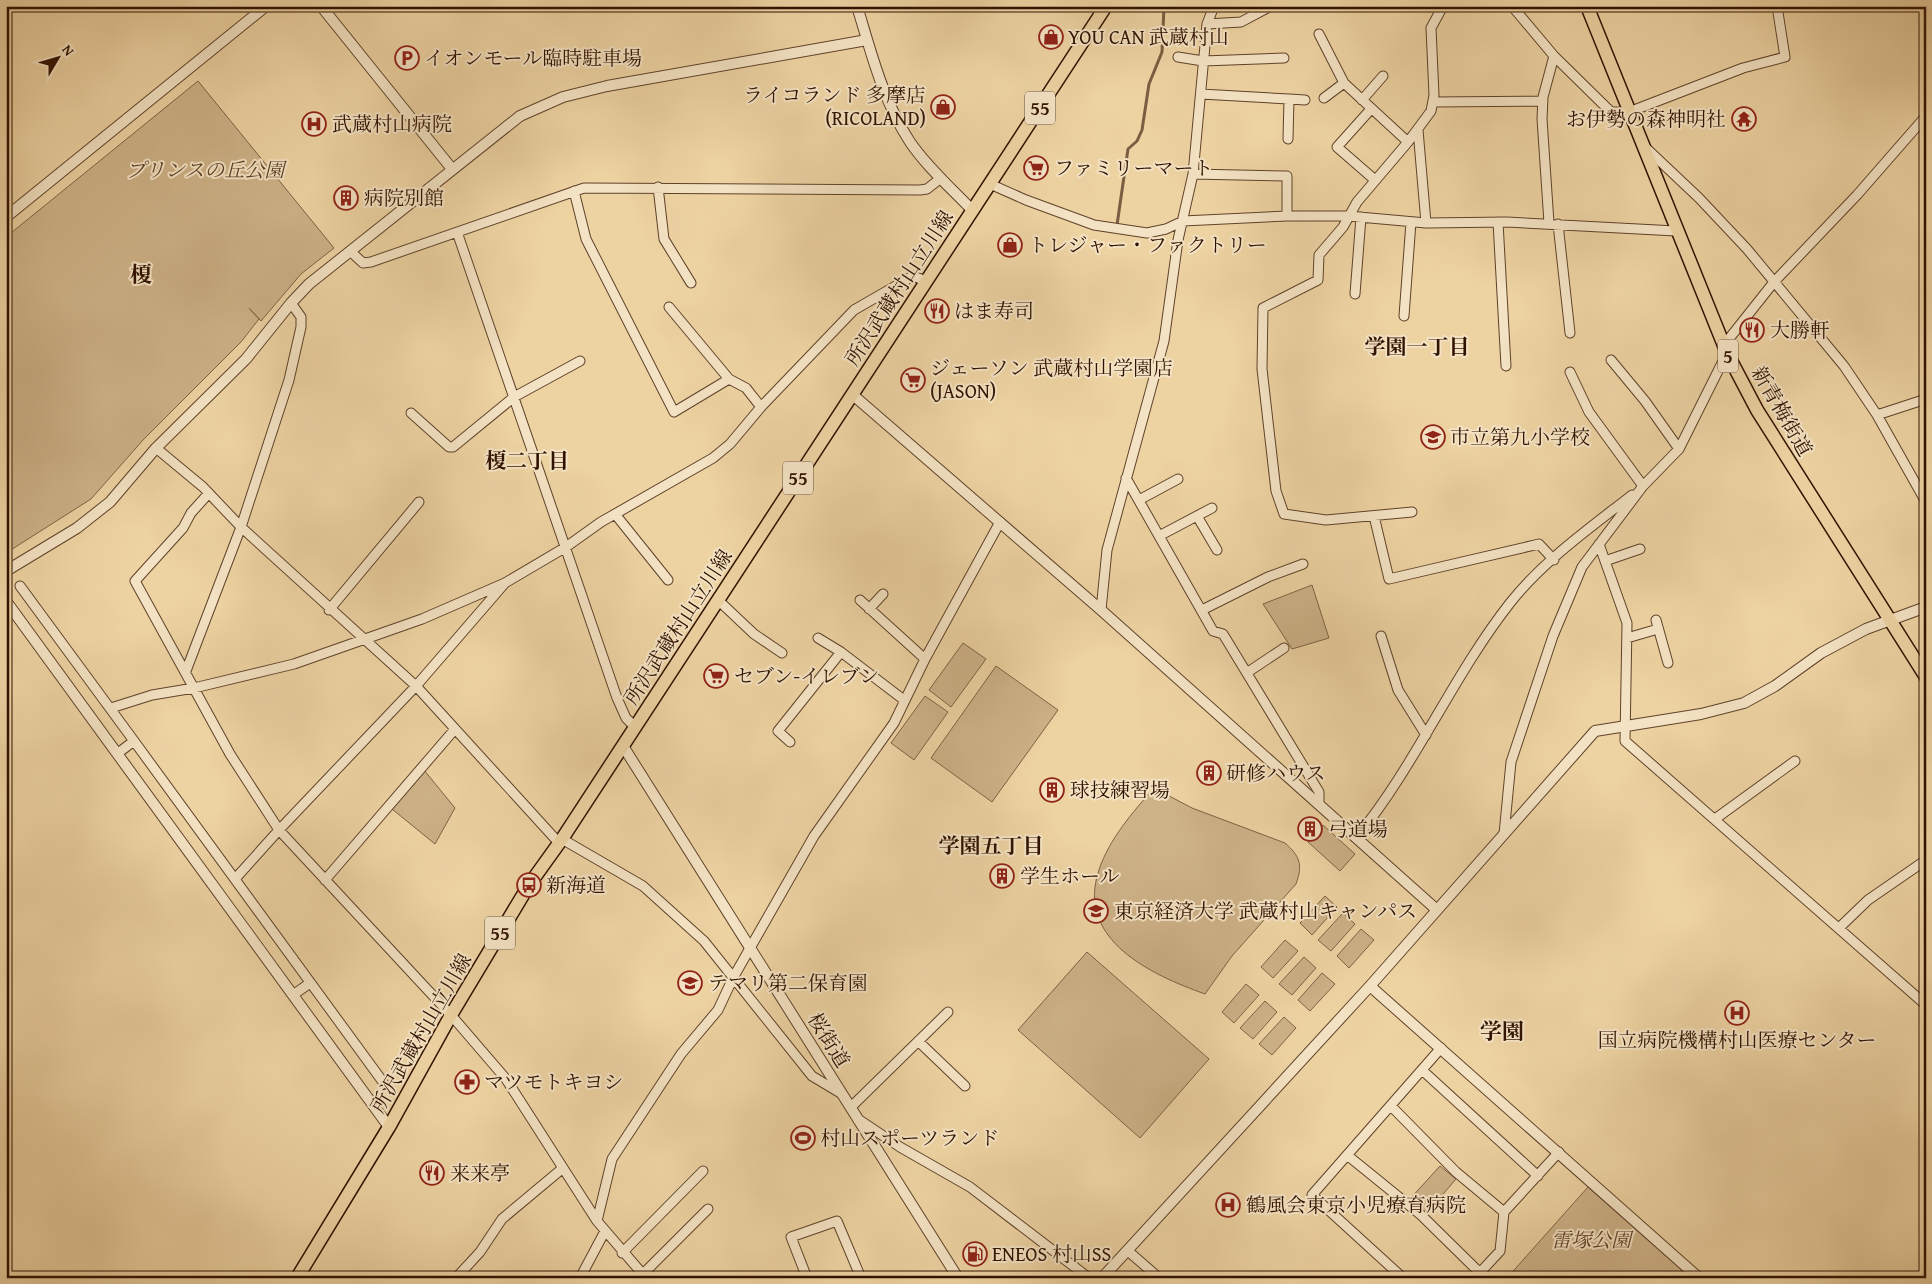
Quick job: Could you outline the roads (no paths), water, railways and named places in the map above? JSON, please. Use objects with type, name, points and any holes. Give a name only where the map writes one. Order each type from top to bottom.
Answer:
[{"type":"main road","name":"所沢武蔵村山立川線","points":[[298,1278],[389,1127],[451,1015],[529,885],[561,841],[1106,6]]},
{"type":"main road","name":"新青梅街道","points":[[1587,6],[1725,349],[1758,410],[1926,677]]},
{"type":"street","points":[[6,217],[266,6]]},
{"type":"street","points":[[321,6],[452,169]]},
{"type":"street","points":[[857,6],[887,99],[910,142],[972,210]]},
{"type":"street","points":[[1101,610],[1107,550],[1164,341],[1178,240],[1193,174],[1207,24],[1214,6]]},
{"type":"street","points":[[1207,24],[1241,22],[1271,6]]},
{"type":"street","points":[[1412,512],[1326,520],[1284,514],[1276,491],[1262,369],[1263,308],[1318,280],[1319,255],[1343,227],[1348,216],[1375,180],[1418,130],[1431,110],[1433,102],[1434,59],[1431,28],[1443,6]]},
{"type":"street","points":[[1512,6],[1554,56],[1611,112],[1629,112],[1743,68],[1785,57],[1777,6]]},
{"type":"street","points":[[1319,34],[1344,83],[1408,142]]},
{"type":"street","points":[[6,571],[77,528],[101,510],[156,448],[246,359],[290,303],[309,284],[520,116],[562,96],[607,86],[867,40]]},
{"type":"street","points":[[1554,56],[1543,101],[1542,120],[1553,224],[1570,333]]},
{"type":"street","points":[[1178,57],[1203,61],[1284,58]]},
{"type":"street","points":[[1362,100],[1383,76]]},
{"type":"street","points":[[1324,98],[1344,83]]},
{"type":"street","points":[[1201,94],[1305,100]]},
{"type":"street","points":[[1288,139],[1289,99]]},
{"type":"street","points":[[1433,102],[1543,101]]},
{"type":"street","points":[[1372,109],[1338,147],[1375,180]]},
{"type":"street","points":[[1356,838],[1383,805],[1481,642],[1512,601],[1554,560],[1643,486],[1679,449],[1725,349],[1774,282],[1857,195],[1926,116]]},
{"type":"street","points":[[1418,130],[1426,223]]},
{"type":"street","points":[[1641,143],[1699,198],[1774,282],[1838,358],[1878,415],[1926,502]]},
{"type":"street","points":[[1193,174],[1287,176],[1287,216]]},
{"type":"street","points":[[350,251],[363,263],[371,262],[574,191],[598,187],[920,190],[927,189],[941,178]]},
{"type":"street","points":[[990,184],[1026,200],[1094,225],[1147,233],[1166,229],[1183,222],[1287,216],[1348,216],[1426,223],[1498,222],[1676,231]]},
{"type":"street","points":[[658,187],[664,239],[691,283]]},
{"type":"street","points":[[574,191],[586,239],[674,412],[729,379]]},
{"type":"street","points":[[1355,294],[1361,217]]},
{"type":"street","points":[[1404,316],[1411,222]]},
{"type":"street","points":[[1498,222],[1506,366]]},
{"type":"street","points":[[457,232],[617,698],[626,718],[635,727]]},
{"type":"street","points":[[111,708],[152,696],[294,664],[422,619],[506,583],[566,547],[615,514],[713,458],[730,444],[761,407],[854,310],[912,276],[926,281]]},
{"type":"street","points":[[186,671],[241,527],[289,380],[302,327],[302,317],[290,303]]},
{"type":"street","points":[[669,307],[729,379],[746,388],[761,407]]},
{"type":"street","points":[[1611,360],[1645,402],[1679,449]]},
{"type":"street","points":[[411,413],[449,447],[453,447],[514,397],[580,361]]},
{"type":"street","points":[[1570,372],[1589,412],[1643,486]]},
{"type":"street","points":[[853,395],[1101,610],[1437,910]]},
{"type":"street","points":[[1878,415],[1926,399]]},
{"type":"street","points":[[156,448],[209,493],[241,527],[330,610],[416,686],[561,841],[643,886],[704,941],[812,1076],[842,1094]]},
{"type":"street","points":[[1126,478],[1213,630],[1223,634],[1248,672],[1319,792],[1319,804]]},
{"type":"street","points":[[1139,500],[1178,479]]},
{"type":"street","points":[[1504,834],[1511,762],[1553,636],[1582,567],[1643,486]]},
{"type":"street","points":[[209,493],[190,513],[184,528],[135,581],[230,754],[279,830],[451,1015],[506,1079],[597,1221],[622,1253],[644,1276],[708,1209]]},
{"type":"street","points":[[330,610],[419,502]]},
{"type":"street","points":[[1159,536],[1212,508]]},
{"type":"street","points":[[615,514],[668,580]]},
{"type":"street","points":[[1197,516],[1217,550]]},
{"type":"street","points":[[1374,516],[1389,579],[1539,544],[1554,560]]},
{"type":"street","points":[[597,1221],[612,1159],[681,1054],[718,1010],[733,978],[752,948],[814,836],[894,723],[925,659],[1000,522]]},
{"type":"street","points":[[1599,544],[1627,623],[1624,726],[1626,741],[1926,1005]]},
{"type":"street","points":[[1605,561],[1640,549]]},
{"type":"street","points":[[1202,610],[1268,576],[1303,564]]},
{"type":"street","points":[[235,879],[416,686],[506,583]]},
{"type":"street","points":[[20,586],[383,1082]]},
{"type":"street","points":[[870,609],[884,594]]},
{"type":"street","points":[[718,600],[754,634],[782,653]]},
{"type":"street","points":[[860,600],[925,659]]},
{"type":"street","points":[[6,601],[389,1127]]},
{"type":"street","points":[[1102,1278],[1370,986],[1595,730],[1702,714],[1744,703],[1775,686],[1821,653],[1866,629],[1926,607]]},
{"type":"street","points":[[1627,638],[1657,625],[1668,663]]},
{"type":"street","points":[[1381,636],[1398,690],[1426,734]]},
{"type":"street","points":[[818,638],[841,652],[904,700]]},
{"type":"street","points":[[1248,672],[1284,648]]},
{"type":"street","points":[[790,742],[778,731],[841,652]]},
{"type":"street","points":[[324,880],[455,729]]},
{"type":"street","points":[[118,753],[134,741]]},
{"type":"street","name":"桜街道","points":[[623,746],[752,948],[958,1278]]},
{"type":"street","points":[[1715,819],[1794,761]]},
{"type":"street","points":[[1839,928],[1868,900],[1926,860]]},
{"type":"street","points":[[293,995],[310,982]]},
{"type":"street","points":[[1370,986],[1699,1278]]},
{"type":"street","points":[[851,1108],[948,1012]]},
{"type":"street","points":[[918,1041],[965,1086]]},
{"type":"street","points":[[1403,1278],[1312,1195],[1441,1048]]},
{"type":"street","points":[[1422,1070],[1538,1176]]},
{"type":"street","points":[[1391,1106],[1456,1172],[1504,1212]]},
{"type":"street","points":[[858,1118],[900,1147],[970,1187],[1089,1278]]},
{"type":"street","points":[[1348,1155],[1421,1215],[1478,1275],[1500,1252],[1504,1212],[1559,1152]]},
{"type":"street","points":[[456,1278],[480,1252],[502,1220],[563,1168]]},
{"type":"street","points":[[622,1253],[702,1171]]},
{"type":"street","points":[[807,1278],[791,1237],[837,1221],[861,1278]]},
{"type":"street","points":[[580,1278],[605,1231]]},
{"type":"street","points":[[1128,1251],[1159,1278]]},
{"type":"waterway","points":[[1117,225],[1128,149],[1137,141],[1142,130],[1149,84],[1162,52],[1164,6]]},
{"type":"place","name":"YOU CAN 武蔵村山","points":[[1051,37]]},
{"type":"place","name":"イオンモール臨時駐車場","points":[[407,58]]},
{"type":"place","name":"ライコランド 多摩店 (RICOLAND)","points":[[943,107]]},
{"type":"place","name":"お伊勢の森神明社","points":[[1744,119]]},
{"type":"place","name":"武蔵村山病院","points":[[314,124]]},
{"type":"place","name":"ファミリーマート","points":[[1036,168]]},
{"type":"place","name":"病院別館","points":[[346,198]]},
{"type":"place","name":"トレジャー・ファクトリー","points":[[1010,245]]},
{"type":"place","name":"はま寿司","points":[[937,311]]},
{"type":"place","name":"大勝軒","points":[[1752,330]]},
{"type":"place","name":"ジェーソン 武蔵村山学園店 (JASON)","points":[[913,380]]},
{"type":"place","name":"市立第九小学校","points":[[1433,437]]},
{"type":"place","name":"セブン-イレブン","points":[[716,676]]},
{"type":"place","name":"研修ハウス","points":[[1209,773]]},
{"type":"place","name":"球技練習場","points":[[1052,790]]},
{"type":"place","name":"弓道場","points":[[1310,829]]},
{"type":"place","name":"学生ホール","points":[[1002,876]]},
{"type":"place","name":"新海道","points":[[529,885]]},
{"type":"place","name":"東京経済大学 武蔵村山キャンパス","points":[[1096,911]]},
{"type":"place","name":"テマリ第二保育園","points":[[690,983]]},
{"type":"place","name":"国立病院機構村山医療センター","points":[[1737,1013]]},
{"type":"place","name":"マツモトキヨシ","points":[[467,1082]]},
{"type":"place","name":"村山スポーツランド","points":[[803,1138]]},
{"type":"place","name":"来来亭","points":[[432,1173]]},
{"type":"place","name":"鶴風会東京小児療育病院","points":[[1228,1205]]},
{"type":"place","name":"ENEOS 村山SS","points":[[975,1254]]},
{"type":"district","name":"榎","points":[[141,274]]},
{"type":"district","name":"学園一丁目","points":[[1417,347]]},
{"type":"district","name":"榎二丁目","points":[[527,461]]},
{"type":"district","name":"学園五丁目","points":[[991,846]]},
{"type":"district","name":"学園","points":[[1502,1031]]},
{"type":"park label","name":"プリンスの丘公園","points":[[205,170]]},
{"type":"park label","name":"雷塚公園","points":[[1591,1240]]}]
